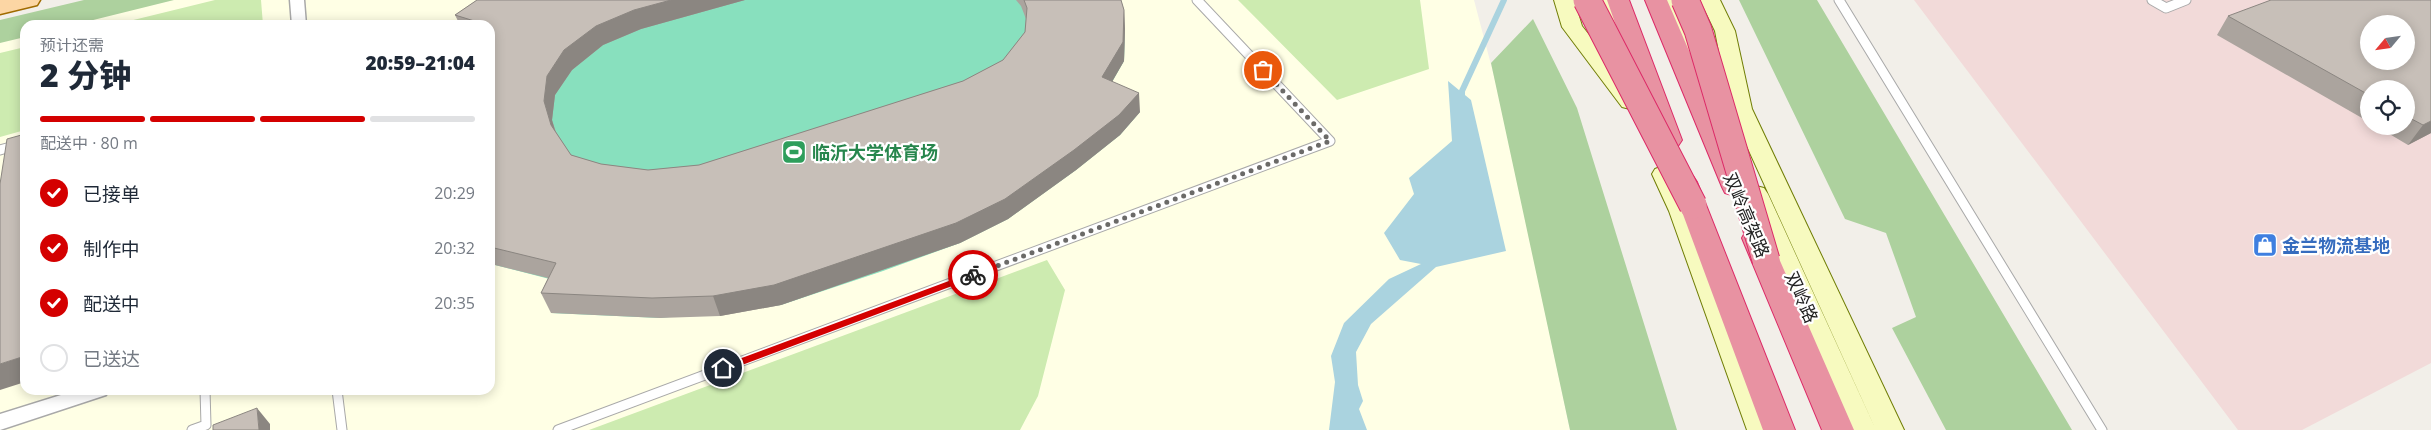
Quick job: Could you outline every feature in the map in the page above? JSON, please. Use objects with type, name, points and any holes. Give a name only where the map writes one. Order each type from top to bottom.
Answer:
[{"type":"highway","points":[[1587,0],[1693,205]]},
{"type":"highway","points":[[1618,0],[1693,205],[1780,430]]},
{"type":"highway","name":"双岭高架路","points":[[1674,3],[1766,260],[1838,430]]},
{"type":"main road","points":[[0,7],[29,0]]},
{"type":"main road","points":[[1564,0],[1572,27],[1630,102]]},
{"type":"main road","points":[[1606,0],[1630,102],[1681,211],[1761,430]]},
{"type":"main road","points":[[1710,0],[1725,31],[1741,109],[1890,429]]},
{"type":"main road","name":"双岭路","points":[[1674,3],[1862,430]]},
{"type":"main road","points":[[1816,329],[1890,429]]},
{"type":"street","points":[[297,0],[299,20]]},
{"type":"street","points":[[0,422],[84,395]]},
{"type":"lane","points":[[558,430],[1330,141],[1197,0]]},
{"type":"lane","points":[[1839,0],[2102,430]]},
{"type":"lane","points":[[2152,0],[2166,8],[2186,0]]},
{"type":"lane","points":[[4,151],[20,145]]},
{"type":"lane","points":[[192,430],[206,425],[205,395]]},
{"type":"lane","points":[[338,395],[342,430]]},
{"type":"shaded area","points":[[99,0],[1474,0],[1500,99],[1570,430],[0,430],[0,24]]},
{"type":"shaded area","name":"金兰物流基地","points":[[1914,0],[2431,0],[2431,363],[2302,430],[2238,430]]},
{"type":"green space","points":[[84,0],[174,0],[93,20],[20,20],[20,38],[0,43],[0,20]]},
{"type":"green space","points":[[215,0],[261,0],[263,20],[133,20]]},
{"type":"green space","name":"临沂大学体育场","points":[[513,0],[1114,0],[1125,29],[1124,61],[1104,96],[1140,112],[1120,135],[1076,170],[1008,219],[960,243],[883,271],[781,305],[660,318],[551,313],[565,283],[495,265],[495,20],[483,20]]},
{"type":"green space","points":[[1238,0],[1420,0],[1429,69],[1337,100]]},
{"type":"green space","points":[[1739,0],[1817,0],[2072,430],[1946,430],[1892,328],[1916,317],[1886,233],[1845,219]]},
{"type":"green space","points":[[1533,19],[1577,108],[1677,430],[1570,430],[1491,63]]},
{"type":"green space","points":[[20,48],[20,131],[0,137],[0,53]]},
{"type":"green space","points":[[1047,260],[1065,290],[1038,396],[1020,430],[589,430]]},
{"type":"water","points":[[1448,81],[1471,100],[1506,251],[1436,267],[1371,324],[1356,352],[1358,385],[1363,401],[1359,409],[1367,430],[1329,430],[1335,382],[1331,356],[1344,323],[1389,279],[1421,264],[1400,260],[1384,233],[1414,194],[1409,178],[1452,141]]},
{"type":"building","points":[[477,0],[671,0],[634,10],[596,26],[564,50],[547,76],[544,101],[551,125],[571,155],[601,164],[648,170],[699,165],[963,81],[1003,60],[1025,32],[1027,8],[1024,0],[1121,0],[1124,10],[1123,42],[1102,77],[1139,93],[1119,115],[1005,199],[956,223],[774,285],[713,296],[652,298],[541,293],[556,263],[495,248],[495,20],[471,20],[455,15]]},
{"type":"building","points":[[2271,0],[2431,0],[2431,121],[2423,125],[2415,121],[2415,80],[2360,80],[2360,90],[2228,16]]},
{"type":"building","points":[[20,135],[20,358],[0,364],[0,184],[7,139]]},
{"type":"building","points":[[257,408],[259,430],[213,430],[213,425]]},
{"type":"waterway","points":[[1462,98],[1462,91],[1504,0]]},
{"type":"way so far","points":[[973,275],[1330,141],[1263,70]]},
{"type":"place","name":"临沂大学体育场","points":[[794,152]]},
{"type":"place","name":"金兰物流基地","points":[[2265,245]]},
{"type":"route","points":[[723,368],[973,275]]}]
